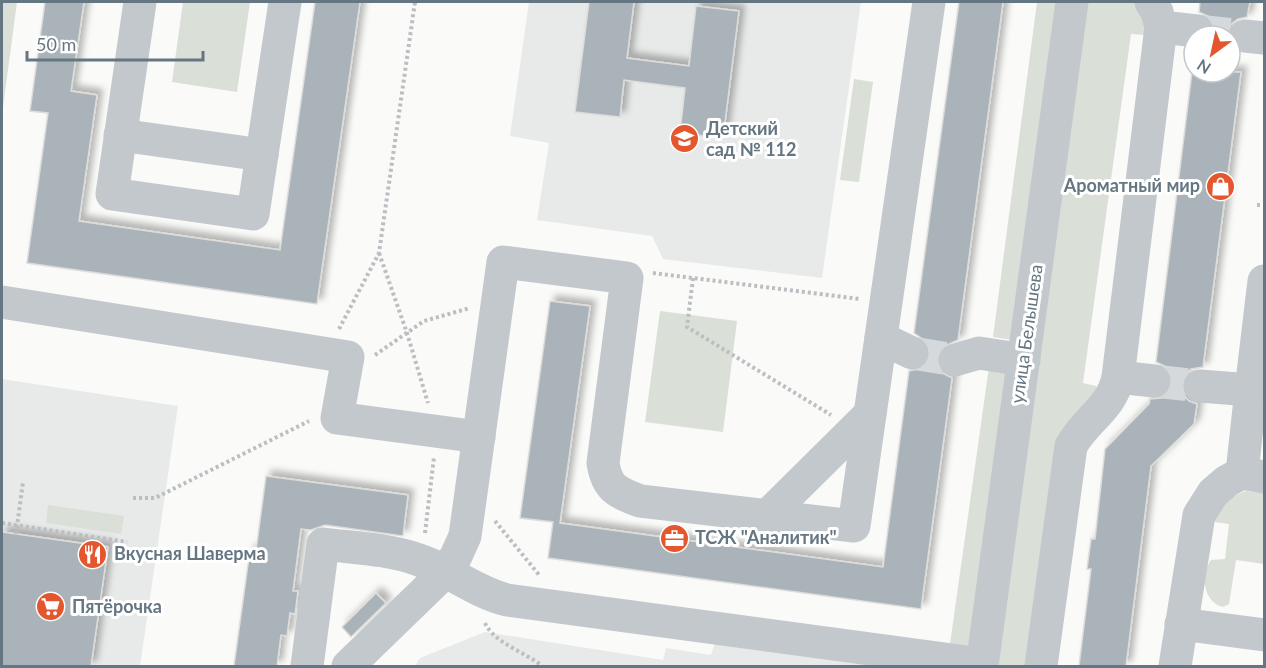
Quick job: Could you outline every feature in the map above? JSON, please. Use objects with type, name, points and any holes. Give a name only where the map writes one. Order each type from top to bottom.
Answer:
[{"type":"street","points":[[140,2],[112,194],[253,213],[285,2]]},
{"type":"street","points":[[348,666],[433,566],[465,536],[503,262],[627,278],[603,463],[606,480],[620,494],[640,501],[854,526],[862,422],[887,302],[929,2]]},
{"type":"street","name":"улица Белышева","points":[[982,665],[1072,2]]},
{"type":"street","points":[[1041,666],[1071,446],[1080,430],[1111,400],[1118,377],[1156,14],[1182,25]]},
{"type":"street","points":[[120,135],[262,155]]},
{"type":"street","points":[[1175,666],[1199,515],[1213,493],[1253,475],[1251,390],[1264,281]]},
{"type":"street","points":[[2,302],[337,378],[337,418],[479,436]]},
{"type":"street","points":[[881,338],[912,353]]},
{"type":"street","points":[[955,360],[979,353],[1024,360]]},
{"type":"street","points":[[1118,377],[1154,381]]},
{"type":"street","points":[[1200,386],[1251,390]]},
{"type":"street","points":[[767,516],[862,422]]},
{"type":"street","points":[[307,666],[323,544],[402,554],[433,566],[478,591],[507,600],[982,665]]},
{"type":"street","points":[[1181,624],[1264,635]]},
{"type":"path","points":[[337,378],[379,253],[415,2]]},
{"type":"path","points":[[1257,205],[1264,205]]},
{"type":"path","points":[[379,253],[408,333],[437,431],[433,566]]},
{"type":"path","points":[[650,273],[887,302]]},
{"type":"path","points":[[693,278],[687,327],[862,422]]},
{"type":"path","points":[[133,498],[155,498],[424,321],[498,301]]},
{"type":"path","points":[[16,534],[23,482]]},
{"type":"path","points":[[471,496],[480,502],[546,584],[552,606]]},
{"type":"path","points":[[2,524],[127,542]]},
{"type":"path","points":[[478,591],[477,605],[490,633],[542,666]]},
{"type":"shaded area","points":[[2,2],[17,2],[2,115]]},
{"type":"shaded area","points":[[183,2],[250,2],[237,92],[172,82]]},
{"type":"shaded area","name":"Детский сад № 112","points":[[529,2],[861,2],[822,278],[663,259],[652,236],[537,220],[549,143],[510,136]]},
{"type":"shaded area","points":[[1037,2],[1060,2],[1013,340],[993,337]]},
{"type":"shaded area","points":[[1087,2],[1136,2],[1148,19],[1146,35],[1131,34],[1083,383],[1096,386],[1098,392],[1061,432],[1026,666],[995,666]]},
{"type":"shaded area","points":[[854,79],[873,82],[859,182],[840,180]]},
{"type":"shaded area","points":[[660,311],[737,321],[723,432],[645,422]]},
{"type":"shaded area","points":[[989,367],[1009,370],[970,647],[950,644]]},
{"type":"shaded area","points":[[2,379],[178,406],[140,666],[2,666]]},
{"type":"shaded area","points":[[1246,491],[1264,493],[1264,564],[1236,560],[1229,604],[1223,607],[1211,600],[1205,587],[1205,573],[1211,560],[1225,559],[1229,524],[1214,522],[1215,516],[1225,502]]},
{"type":"shaded area","points":[[48,505],[124,516],[121,534],[46,523]]},
{"type":"shaded area","points":[[485,632],[663,660],[666,648],[711,655],[716,640],[906,666],[415,666],[420,658]]},
{"type":"building","points":[[45,2],[84,2],[71,91],[97,95],[79,221],[280,250],[315,2],[360,2],[317,304],[27,263],[48,113],[30,111]]},
{"type":"building","points":[[589,2],[634,2],[627,58],[689,66],[696,6],[739,11],[723,138],[680,133],[685,88],[624,80],[620,117],[575,112]]},
{"type":"building","points":[[959,2],[1003,2],[958,340],[942,347],[937,356],[937,366],[942,373],[952,378],[921,609],[548,558],[553,522],[520,518],[550,301],[590,306],[560,523],[883,567],[909,371],[923,368],[929,361],[931,352],[927,342],[914,333]]},
{"type":"building","points":[[1200,2],[1250,2],[1247,17],[1238,19],[1231,24],[1214,24],[1208,16],[1199,12]]},
{"type":"building","points":[[1191,84],[1239,84],[1203,367],[1191,369],[1181,384],[1183,395],[1189,401],[1197,404],[1194,424],[1151,466],[1126,666],[1079,666],[1091,569],[1087,569],[1091,539],[1095,539],[1105,449],[1149,404],[1150,399],[1162,398],[1169,393],[1172,384],[1171,373],[1165,366],[1156,362]]},
{"type":"building","points":[[266,476],[408,495],[403,536],[325,525],[311,530],[301,529],[293,591],[298,591],[295,614],[290,613],[287,636],[281,635],[277,666],[234,666],[250,550],[256,551]]},
{"type":"building","name":"Пятёрочка","points":[[2,532],[108,547],[91,666],[2,666]]},
{"type":"building","points":[[376,593],[386,603],[351,637],[342,627]]},
{"type":"tunnel","points":[[912,353],[955,360]]},
{"type":"tunnel","points":[[1154,381],[1200,386]]},
{"type":"place","name":"Детский сад № 112","points":[[685,139]]},
{"type":"place","name":"Ароматный мир","points":[[1221,186]]},
{"type":"place","name":"ТСЖ \"Аналитик\"","points":[[674,538]]},
{"type":"place","name":"Вкусная Шаверма","points":[[93,554]]},
{"type":"place","name":"Пятёрочка","points":[[51,607]]}]
